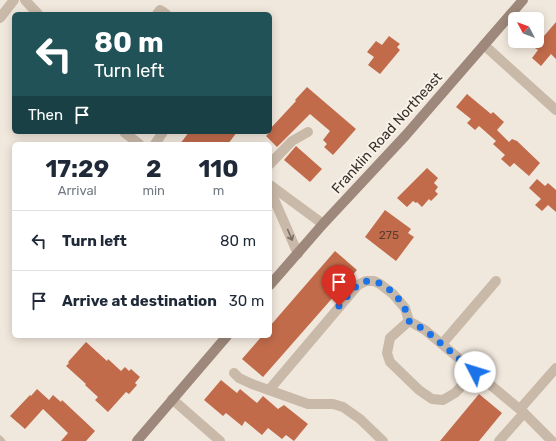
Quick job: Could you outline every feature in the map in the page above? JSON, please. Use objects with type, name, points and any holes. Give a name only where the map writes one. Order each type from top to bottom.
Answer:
[{"type":"street","points":[[0,18],[14,0]]},
{"type":"street","points":[[25,0],[36,12]]},
{"type":"street","name":"Franklin Road Northeast","points":[[272,283],[323,224],[406,136],[523,0]]},
{"type":"street","points":[[484,45],[556,110]]},
{"type":"street","points":[[272,162],[292,141],[308,132]]},
{"type":"street","points":[[126,134],[136,142]]},
{"type":"street","points":[[272,186],[323,224]]},
{"type":"street","points":[[272,194],[298,254]]},
{"type":"street","points":[[282,216],[295,203]]},
{"type":"street","points":[[269,390],[358,285],[366,281],[374,281],[394,294],[404,308],[409,321],[425,330],[522,411],[552,441]]},
{"type":"street","points":[[442,344],[496,281]]},
{"type":"street","points":[[409,321],[390,338],[387,353],[390,362],[418,390],[432,399],[444,400],[455,393],[475,372]]},
{"type":"street","points":[[137,441],[225,338]]},
{"type":"street","points":[[499,441],[556,368]]},
{"type":"street","points":[[234,373],[239,378],[308,404],[334,404],[343,407],[360,419],[383,441]]},
{"type":"street","points":[[172,399],[220,441]]},
{"type":"lane","points":[[0,438],[3,441]]},
{"type":"building","points":[[556,22],[556,59],[551,54],[541,66],[532,58],[538,50],[535,48],[544,48],[544,36]]},
{"type":"building","points":[[389,36],[400,44],[397,47],[400,50],[380,74],[368,65],[374,57],[367,52],[376,41],[382,45]]},
{"type":"building","points":[[307,87],[356,129],[333,155],[324,147],[327,144],[323,140],[330,131],[310,114],[277,147],[266,136],[268,134],[272,134],[272,127],[296,101],[295,100]]},
{"type":"building","points":[[467,94],[491,114],[493,112],[504,122],[497,130],[509,142],[512,139],[517,141],[540,163],[529,176],[514,163],[510,167],[501,159],[505,155],[493,144],[496,141],[479,126],[475,130],[467,123],[471,119],[456,107]]},
{"type":"building","points":[[188,134],[236,134],[230,142],[182,142]]},
{"type":"building","points":[[296,146],[322,169],[310,182],[284,160]]},
{"type":"building","points":[[427,168],[438,178],[434,183],[438,187],[435,191],[438,194],[431,201],[429,199],[422,207],[417,202],[416,203],[413,201],[407,207],[397,198]]},
{"type":"building","points":[[537,179],[545,186],[548,183],[556,190],[556,212],[548,205],[542,211],[535,205],[541,199],[529,188]]},
{"type":"building","points":[[385,210],[411,229],[408,233],[414,237],[396,261],[365,237]]},
{"type":"building","points":[[335,251],[357,270],[263,377],[242,359],[260,338],[272,338],[272,324]]},
{"type":"building","points":[[86,342],[107,361],[108,359],[121,371],[125,367],[129,371],[131,369],[140,377],[135,383],[137,385],[129,394],[126,392],[108,412],[95,400],[98,397],[66,366]]},
{"type":"building","points":[[221,380],[237,393],[240,389],[257,403],[263,396],[278,409],[284,405],[308,424],[294,441],[286,435],[282,439],[268,428],[262,435],[245,421],[242,426],[226,413],[223,416],[204,400]]},
{"type":"building","points":[[37,389],[49,400],[53,395],[61,402],[62,400],[95,431],[86,441],[61,441],[68,433],[43,409],[25,429],[10,416]]},
{"type":"building","points":[[479,394],[502,413],[479,441],[440,441]]},
{"type":"route","points":[[339,306],[358,285],[366,281],[374,281],[394,294],[404,308],[409,321],[425,330],[475,372]]}]
